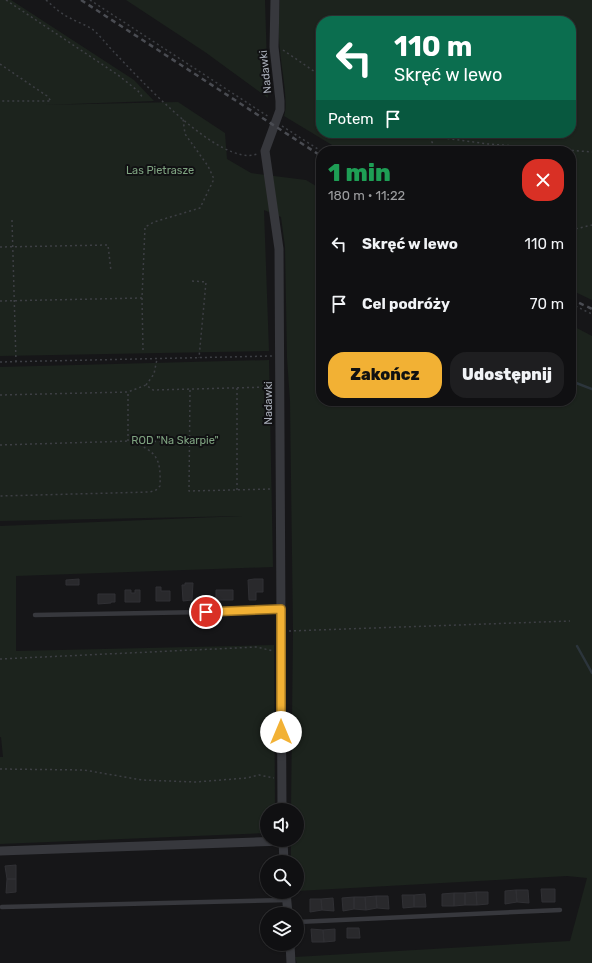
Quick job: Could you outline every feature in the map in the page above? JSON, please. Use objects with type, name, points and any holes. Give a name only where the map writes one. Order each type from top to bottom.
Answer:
[{"type":"street","name":"Nadawki","points":[[275,0],[274,47],[280,110],[265,151],[279,249],[282,803]]},
{"type":"street","points":[[0,851],[260,841]]},
{"type":"street","points":[[290,951],[291,963]]},
{"type":"lane","points":[[35,615],[281,609]]},
{"type":"lane","points":[[2,907],[260,897]]},
{"type":"lane","points":[[304,922],[560,910]]},
{"type":"path","points":[[6,0],[118,75],[138,91],[144,98]]},
{"type":"path","points":[[46,0],[69,18],[92,29],[183,120],[206,138],[220,147],[236,154],[252,156],[265,151]]},
{"type":"path","points":[[90,0],[316,148]]},
{"type":"path","points":[[274,47],[286,52],[316,73]]},
{"type":"path","points":[[0,64],[51,101],[0,102]]},
{"type":"path","points":[[143,350],[142,298],[145,227],[154,222],[200,208],[214,179],[204,161],[185,134],[183,120]]},
{"type":"path","points":[[444,138],[514,146]]},
{"type":"path","points":[[576,151],[592,152]]},
{"type":"path","points":[[12,220],[16,362]]},
{"type":"path","points":[[576,229],[592,225]]},
{"type":"path","points":[[0,247],[108,245],[111,271]]},
{"type":"path","points":[[192,280],[206,282],[199,358]]},
{"type":"path","points":[[0,301],[142,298]]},
{"type":"path","points":[[576,306],[592,314]]},
{"type":"path","points":[[0,362],[280,356]]},
{"type":"path","points":[[0,395],[128,392],[146,385],[154,374],[157,359]]},
{"type":"path","points":[[146,385],[153,390],[280,386]]},
{"type":"path","points":[[237,388],[237,490]]},
{"type":"path","points":[[190,390],[189,491],[281,490]]},
{"type":"path","points":[[128,392],[128,441]]},
{"type":"path","points":[[0,445],[128,441],[149,450],[157,458],[160,468],[160,486],[156,490],[150,492],[0,496]]},
{"type":"path","points":[[132,442],[189,442]]},
{"type":"path","points":[[282,632],[570,621]]},
{"type":"path","points":[[0,659],[257,647],[282,653]]},
{"type":"path","points":[[0,769],[84,770],[142,780],[195,782],[247,778],[259,775],[269,776],[281,780]]},
{"type":"green space","name":"Las Pietrasze","points":[[0,0],[11,0],[134,80],[154,101],[44,105],[178,102],[225,133],[227,159],[251,173],[306,180],[316,186],[316,406],[576,406],[576,328],[592,336],[592,963],[297,963],[295,957],[570,941],[587,878],[567,876],[304,891],[304,855],[291,855],[291,847],[304,847],[304,803],[291,803],[293,631],[290,401],[287,358],[285,247],[281,217],[264,210],[269,351],[0,356]]},
{"type":"green space","points":[[126,0],[265,0],[268,98],[205,52]]},
{"type":"green space","points":[[280,0],[592,0],[592,300],[576,292],[576,146],[334,146],[320,138],[576,138],[576,16],[316,16],[316,135],[284,116],[286,103],[279,44]]},
{"type":"green space","name":"ROD \"Na Skarpie\"","points":[[269,360],[273,567],[16,576],[16,651],[274,645],[275,803],[260,803],[260,833],[0,844],[0,757],[3,757],[0,737],[0,526],[243,516],[0,521],[0,367]]},
{"type":"building","points":[[79,579],[79,585],[66,585],[66,580]]},
{"type":"building","points":[[263,579],[263,592],[256,592],[256,600],[249,600],[248,580]]},
{"type":"building","points":[[185,583],[193,583],[192,600],[183,601],[182,585],[185,585]]},
{"type":"building","points":[[156,587],[161,587],[161,591],[170,591],[170,601],[156,601]]},
{"type":"building","points":[[125,590],[131,590],[131,593],[135,593],[135,590],[140,590],[140,602],[125,602]]},
{"type":"building","points":[[216,590],[233,590],[233,600],[216,600]]},
{"type":"building","points":[[98,594],[115,594],[115,602],[98,604]]},
{"type":"building","points":[[16,865],[16,879],[7,879],[5,866]]},
{"type":"building","points":[[7,879],[16,879],[16,892],[6,893]]},
{"type":"building","points":[[541,889],[555,889],[555,902],[542,902]]},
{"type":"building","points":[[516,890],[528,890],[529,903],[517,902]]},
{"type":"building","points":[[516,890],[517,902],[505,904],[505,891]]},
{"type":"building","points":[[476,892],[488,892],[488,904],[477,905]]},
{"type":"building","points":[[476,892],[477,905],[465,905],[465,893]]},
{"type":"building","points":[[454,893],[465,893],[465,905],[454,906]]},
{"type":"building","points":[[454,893],[454,906],[442,906],[442,894]]},
{"type":"building","points":[[425,894],[426,907],[414,907],[414,895]]},
{"type":"building","points":[[402,895],[414,895],[414,907],[403,908]]},
{"type":"building","points":[[376,896],[388,896],[389,909],[377,908]]},
{"type":"building","points":[[376,896],[377,908],[366,910],[365,897]]},
{"type":"building","points":[[354,897],[365,897],[366,910],[354,909]]},
{"type":"building","points":[[354,897],[354,909],[343,911],[342,898]]},
{"type":"building","points":[[333,898],[334,911],[322,910],[321,899]]},
{"type":"building","points":[[310,899],[321,899],[322,910],[310,912]]},
{"type":"building","points":[[347,928],[359,928],[360,938],[347,938]]},
{"type":"building","points":[[311,929],[323,930],[324,942],[312,942]]},
{"type":"building","points":[[335,929],[335,941],[324,942],[323,930]]},
{"type":"waterway","points":[[576,383],[592,389]]},
{"type":"waterway","points":[[577,646],[592,673]]},
{"type":"railway","points":[[81,0],[316,153]]},
{"type":"railway","points":[[576,301],[592,309]]},
{"type":"route","points":[[206,612],[281,609],[281,732]]}]
